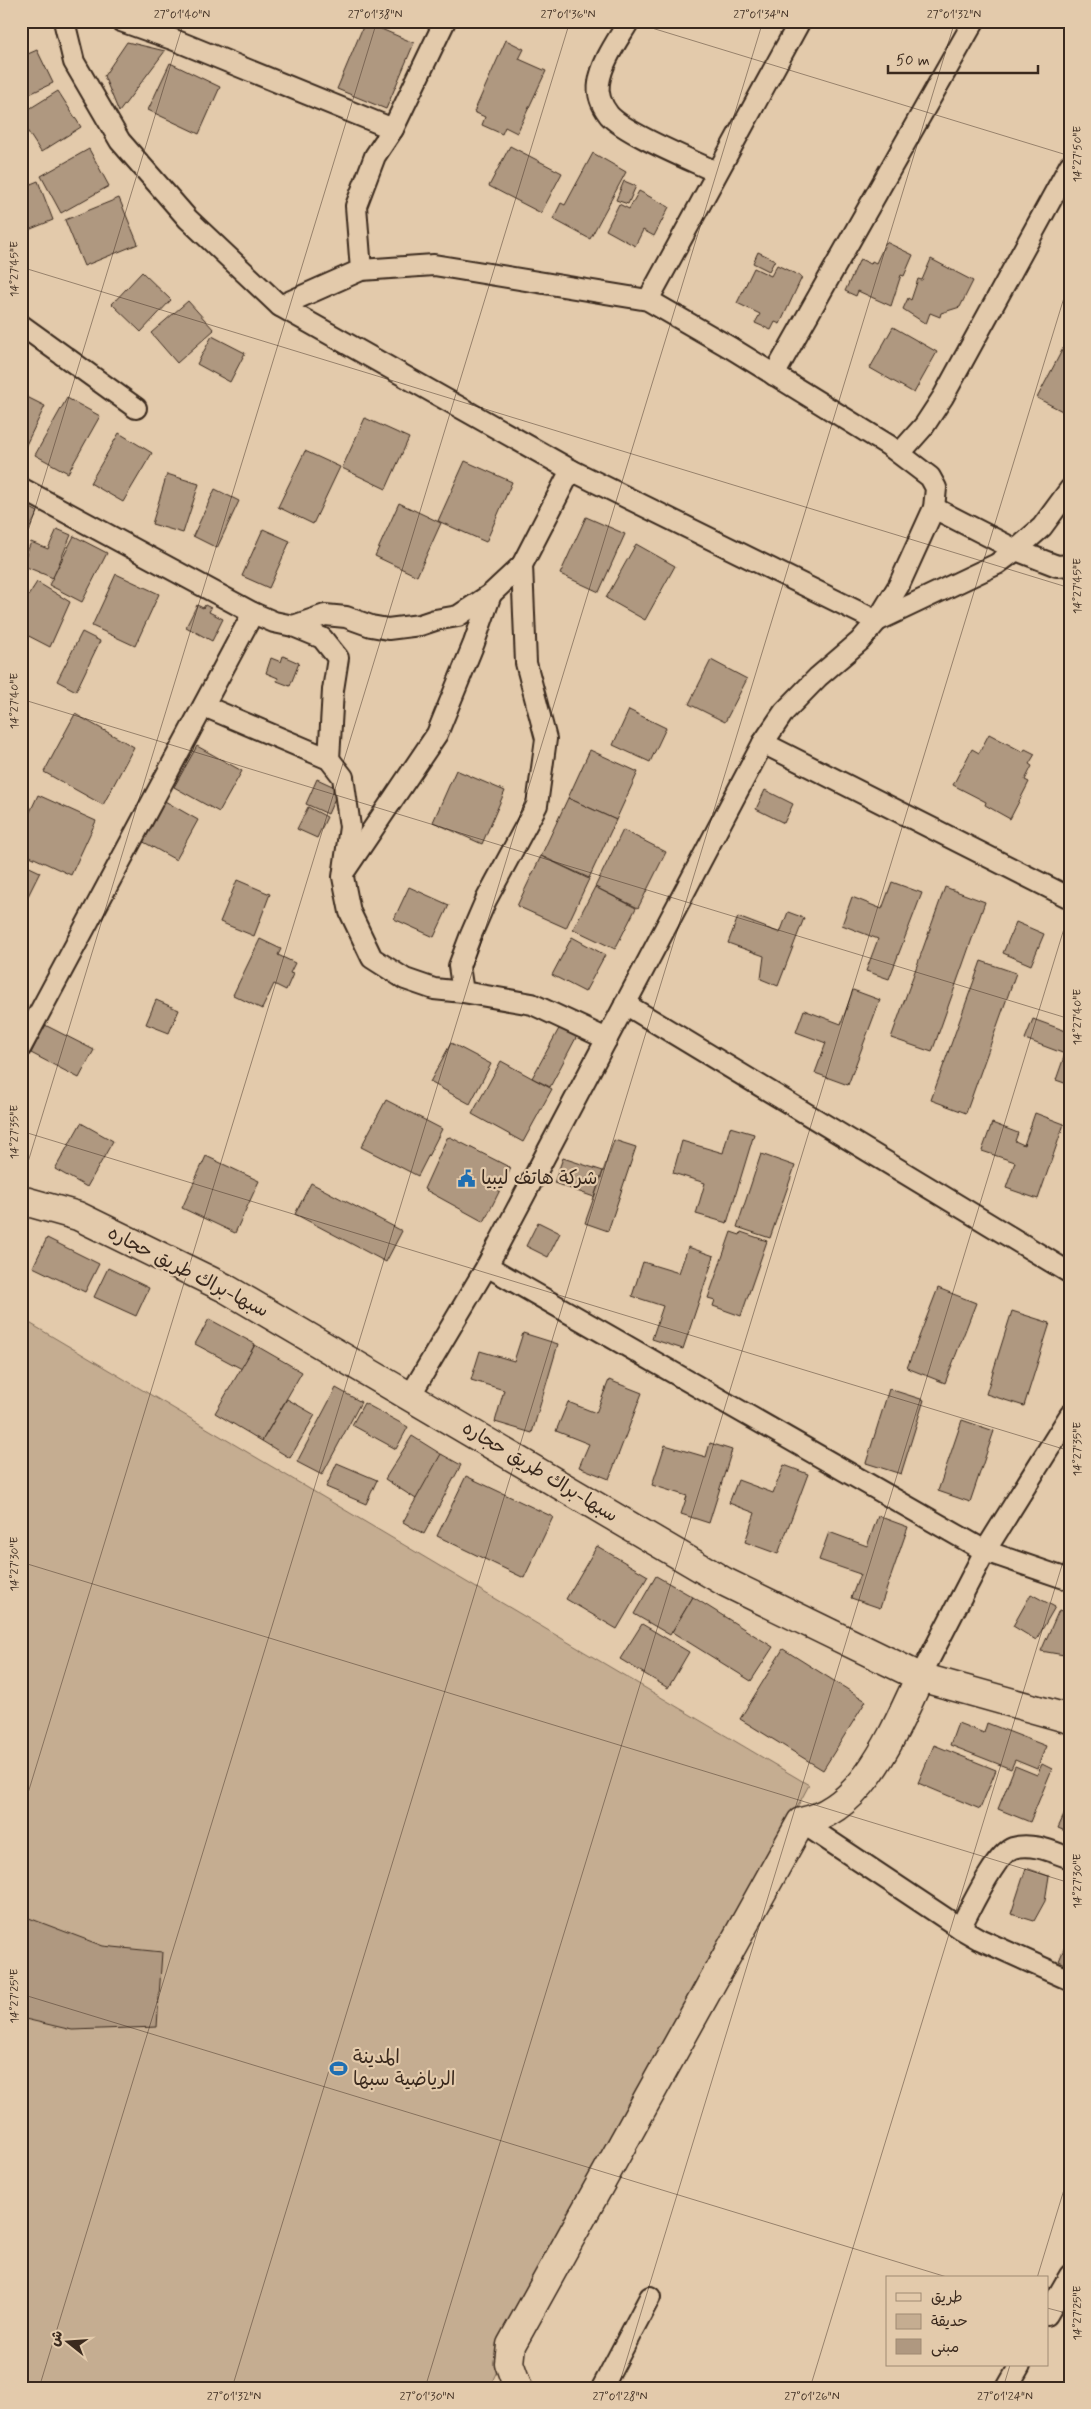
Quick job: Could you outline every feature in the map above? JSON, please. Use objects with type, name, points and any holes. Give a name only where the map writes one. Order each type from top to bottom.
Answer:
[{"type":"main road","name":"سبها-براك طريق حجاره","points":[[21,1200],[78,1216],[225,1288],[725,1582],[920,1677],[1070,1719]]},
{"type":"main road","points":[[518,2388],[510,2363],[511,2345],[800,1822],[813,1819],[835,1809],[866,1776],[881,1756],[920,1677]]},
{"type":"street","points":[[64,21],[74,62],[120,141],[188,219],[280,306],[571,470],[876,621]]},
{"type":"street","points":[[121,21],[172,39],[393,130]]},
{"type":"street","points":[[361,270],[356,206],[375,156],[393,130],[445,21]]},
{"type":"street","points":[[629,21],[601,75],[599,96],[608,114],[624,127],[716,172]]},
{"type":"street","points":[[648,300],[716,172],[800,21]]},
{"type":"street","points":[[774,375],[974,21]]},
{"type":"street","points":[[900,453],[924,426],[943,396],[1070,165]]},
{"type":"street","points":[[280,306],[361,270],[434,265],[648,300],[900,453],[930,477],[936,488],[934,508],[899,585],[876,621],[860,641],[818,677],[784,712],[763,743],[488,1266],[410,1396]]},
{"type":"street","points":[[22,324],[136,408]]},
{"type":"street","points":[[293,626],[325,615],[346,617],[388,629],[406,628],[458,616],[491,594],[522,565],[571,470]]},
{"type":"street","points":[[21,488],[253,613],[322,638],[338,658],[333,690],[329,759]]},
{"type":"street","points":[[876,621],[997,564],[1042,527],[1070,489]]},
{"type":"street","points":[[934,508],[1016,550],[1057,566],[1070,565]]},
{"type":"street","points":[[463,992],[459,966],[486,900],[537,805],[543,769],[546,739],[526,662],[522,565]]},
{"type":"street","points":[[344,872],[437,734],[474,643],[491,594]]},
{"type":"street","points":[[21,1047],[253,613]]},
{"type":"street","points":[[204,706],[329,759],[343,777],[350,827],[344,872],[350,912],[372,958],[405,979],[434,989],[532,1004],[607,1039]]},
{"type":"street","points":[[763,743],[1070,898]]},
{"type":"street","points":[[625,1004],[1070,1273]]},
{"type":"street","points":[[488,1266],[985,1551],[1070,1580]]},
{"type":"street","points":[[920,1677],[985,1551],[1070,1415]]},
{"type":"street","points":[[800,1822],[960,1928],[986,1943],[1070,1980]]},
{"type":"street","points":[[960,1928],[994,1865],[1011,1848],[1023,1846],[1044,1849],[1070,1858]]},
{"type":"street","points":[[1048,2314],[1070,2275]]},
{"type":"street","points":[[602,2388],[650,2298]]},
{"type":"street","points":[[1007,2388],[1019,2366]]},
{"type":"green space","name":"المدينة الرياضية سبها","points":[[21,1318],[809,1785],[506,2352],[489,2388],[21,2388]]},
{"type":"building","points":[[365,22],[414,43],[386,109],[337,89]]},
{"type":"building","points":[[506,40],[524,49],[519,59],[546,71],[517,133],[505,127],[502,134],[482,125],[485,117],[474,112]]},
{"type":"building","points":[[127,42],[165,51],[119,112],[104,76]]},
{"type":"building","points":[[37,50],[53,83],[21,98],[21,57]]},
{"type":"building","points":[[170,63],[220,87],[199,134],[148,110]]},
{"type":"building","points":[[58,91],[81,127],[41,152],[21,121],[21,114]]},
{"type":"building","points":[[510,146],[562,173],[541,213],[489,186]]},
{"type":"building","points":[[89,149],[109,186],[61,213],[41,176]]},
{"type":"building","points":[[593,153],[626,172],[590,239],[553,219],[561,203],[565,205]]},
{"type":"building","points":[[38,181],[53,220],[21,233],[21,188]]},
{"type":"building","points":[[624,181],[636,186],[628,204],[616,200]]},
{"type":"building","points":[[639,191],[669,207],[654,236],[643,230],[635,246],[606,230],[619,204],[629,209]]},
{"type":"building","points":[[119,198],[138,244],[84,266],[65,220]]},
{"type":"building","points":[[886,242],[913,255],[904,276],[901,275],[891,306],[858,291],[856,296],[845,291],[860,259],[871,264],[872,261],[876,263]]},
{"type":"building","points":[[758,252],[775,260],[769,271],[753,263]]},
{"type":"building","points":[[931,259],[973,281],[960,307],[941,313],[940,317],[930,313],[926,324],[903,309],[908,298],[911,300],[918,279],[922,280]]},
{"type":"building","points":[[777,265],[802,277],[780,324],[775,322],[771,330],[755,323],[760,314],[737,303],[754,268],[771,276]]},
{"type":"building","points":[[142,272],[171,300],[141,332],[112,304]]},
{"type":"building","points":[[188,301],[214,330],[177,363],[151,333]]},
{"type":"building","points":[[893,327],[937,352],[914,393],[870,368]]},
{"type":"building","points":[[212,336],[245,353],[230,382],[197,364]]},
{"type":"building","points":[[1070,337],[1070,415],[1037,398]]},
{"type":"building","points":[[21,394],[45,406],[21,455]]},
{"type":"building","points":[[67,398],[100,416],[68,473],[35,455]]},
{"type":"building","points":[[365,418],[409,438],[386,489],[342,468]]},
{"type":"building","points":[[119,433],[152,453],[123,502],[90,483]]},
{"type":"building","points":[[305,451],[340,467],[313,524],[278,507]]},
{"type":"building","points":[[465,461],[512,482],[486,542],[438,521]]},
{"type":"building","points":[[167,474],[199,484],[183,533],[152,524]]},
{"type":"building","points":[[215,489],[239,501],[217,548],[193,536]]},
{"type":"building","points":[[21,503],[38,512],[21,545]]},
{"type":"building","points":[[399,503],[441,523],[417,576],[375,556]]},
{"type":"building","points":[[586,517],[625,534],[599,592],[560,574]]},
{"type":"building","points":[[57,529],[71,535],[53,578],[22,565],[31,542],[48,549]]},
{"type":"building","points":[[263,529],[290,541],[269,588],[242,576]]},
{"type":"building","points":[[74,536],[107,553],[82,602],[49,585]]},
{"type":"building","points":[[636,544],[675,566],[645,620],[606,598]]},
{"type":"building","points":[[116,574],[159,594],[135,646],[92,626]]},
{"type":"building","points":[[37,582],[70,602],[50,647],[21,632],[21,607]]},
{"type":"building","points":[[197,605],[203,608],[205,605],[211,608],[209,612],[223,619],[212,641],[186,627]]},
{"type":"building","points":[[82,632],[100,641],[76,691],[57,681]]},
{"type":"building","points":[[283,656],[299,663],[290,686],[277,681],[278,678],[266,673],[271,658],[281,662]]},
{"type":"building","points":[[711,660],[747,679],[725,722],[689,704]]},
{"type":"building","points":[[629,710],[666,728],[650,762],[613,745]]},
{"type":"building","points":[[75,714],[134,747],[103,805],[44,772]]},
{"type":"building","points":[[989,734],[1023,752],[1025,749],[1035,754],[1029,764],[1032,766],[1025,780],[1029,782],[1010,819],[985,805],[986,802],[953,785],[972,749],[979,753]]},
{"type":"building","points":[[197,746],[242,771],[219,812],[174,787]]},
{"type":"building","points":[[590,750],[638,772],[616,820],[568,798]]},
{"type":"building","points":[[456,770],[505,791],[482,844],[433,822]]},
{"type":"building","points":[[317,779],[339,789],[328,814],[306,804]]},
{"type":"building","points":[[765,790],[793,804],[784,823],[756,809]]},
{"type":"building","points":[[38,795],[96,821],[71,875],[21,852],[21,831]]},
{"type":"building","points":[[568,798],[616,820],[589,878],[541,856]]},
{"type":"building","points":[[163,800],[198,820],[176,860],[140,840]]},
{"type":"building","points":[[308,807],[327,817],[317,838],[297,829]]},
{"type":"building","points":[[623,830],[666,852],[638,908],[595,887]]},
{"type":"building","points":[[541,856],[589,879],[566,928],[517,906]]},
{"type":"building","points":[[21,863],[40,872],[21,910]]},
{"type":"building","points":[[237,880],[270,894],[254,936],[220,922]]},
{"type":"building","points":[[892,882],[922,893],[889,979],[866,971],[878,939],[842,925],[852,897],[882,909]]},
{"type":"building","points":[[409,887],[449,905],[434,937],[394,919]]},
{"type":"building","points":[[595,887],[636,908],[615,949],[573,929]]},
{"type":"building","points":[[945,887],[985,902],[932,1052],[891,1038]]},
{"type":"building","points":[[788,912],[804,918],[778,986],[761,979],[764,956],[728,943],[738,917],[780,933]]},
{"type":"building","points":[[1016,922],[1044,934],[1031,965],[1003,953]]},
{"type":"building","points":[[572,937],[605,955],[585,992],[552,975]]},
{"type":"building","points":[[260,939],[281,949],[278,955],[295,963],[290,973],[293,974],[286,990],[274,984],[262,1009],[233,995]]},
{"type":"building","points":[[981,961],[1016,973],[966,1113],[931,1100]]},
{"type":"building","points":[[853,990],[880,1000],[848,1085],[815,1073],[826,1043],[796,1032],[804,1010],[841,1024]]},
{"type":"building","points":[[156,1000],[179,1010],[169,1033],[146,1024]]},
{"type":"building","points":[[1033,1019],[1066,1031],[1070,1023],[1070,1085],[1056,1080],[1065,1054],[1025,1039]]},
{"type":"building","points":[[45,1025],[94,1050],[79,1078],[31,1053]]},
{"type":"building","points":[[561,1025],[578,1034],[550,1087],[532,1078]]},
{"type":"building","points":[[451,1043],[491,1064],[470,1104],[430,1082]]},
{"type":"building","points":[[501,1061],[552,1089],[523,1142],[472,1114]]},
{"type":"building","points":[[386,1100],[442,1129],[418,1176],[361,1147]]},
{"type":"building","points":[[1035,1113],[1064,1124],[1038,1199],[1006,1188],[1015,1162],[982,1151],[992,1123],[1018,1133],[1015,1141],[1024,1145]]},
{"type":"building","points":[[81,1123],[113,1141],[87,1187],[55,1169]]},
{"type":"building","points":[[730,1127],[754,1134],[727,1223],[696,1214],[705,1183],[673,1173],[682,1141],[723,1153]]},
{"type":"building","name":"شركة هاتف ليبيا","points":[[450,1137],[511,1168],[484,1222],[424,1189],[447,1138]]},
{"type":"building","points":[[614,1140],[636,1147],[608,1231],[585,1223]]},
{"type":"building","points":[[761,1154],[795,1166],[770,1238],[737,1227]]},
{"type":"building","points":[[206,1156],[259,1181],[235,1233],[182,1208]]},
{"type":"building","points":[[563,1158],[603,1171],[594,1197],[554,1183]]},
{"type":"building","points":[[311,1183],[402,1231],[386,1262],[295,1214]]},
{"type":"building","points":[[538,1222],[560,1233],[548,1257],[526,1246]]},
{"type":"building","points":[[731,1232],[740,1235],[741,1232],[767,1241],[741,1316],[713,1306],[715,1300],[708,1298]]},
{"type":"building","points":[[47,1238],[99,1264],[85,1292],[33,1267]]},
{"type":"building","points":[[688,1247],[714,1256],[683,1349],[652,1339],[663,1306],[632,1296],[643,1262],[679,1273]]},
{"type":"building","points":[[108,1268],[149,1288],[136,1316],[94,1297]]},
{"type":"building","points":[[938,1288],[976,1303],[945,1383],[907,1368]]},
{"type":"building","points":[[1012,1311],[1050,1323],[1024,1406],[986,1394]]},
{"type":"building","points":[[209,1319],[255,1344],[242,1369],[195,1344]]},
{"type":"building","points":[[523,1333],[558,1344],[532,1433],[495,1422],[504,1390],[471,1380],[480,1351],[514,1361]]},
{"type":"building","points":[[255,1345],[302,1372],[262,1441],[215,1413]]},
{"type":"building","points":[[609,1380],[642,1393],[609,1479],[579,1467],[589,1444],[556,1431],[568,1402],[596,1413]]},
{"type":"building","points":[[336,1388],[361,1402],[322,1475],[297,1462]]},
{"type":"building","points":[[889,1389],[924,1400],[901,1474],[866,1463]]},
{"type":"building","points":[[287,1399],[315,1415],[290,1458],[262,1441]]},
{"type":"building","points":[[364,1403],[408,1427],[396,1449],[352,1425]]},
{"type":"building","points":[[962,1420],[994,1431],[970,1502],[938,1491]]},
{"type":"building","points":[[412,1436],[444,1456],[416,1499],[385,1479]]},
{"type":"building","points":[[710,1443],[732,1450],[709,1523],[681,1514],[687,1496],[652,1485],[665,1445],[706,1457]]},
{"type":"building","points":[[441,1454],[461,1465],[424,1534],[403,1522]]},
{"type":"building","points":[[337,1463],[377,1480],[366,1504],[326,1487]]},
{"type":"building","points":[[784,1465],[808,1474],[778,1554],[745,1542],[755,1513],[729,1503],[738,1480],[773,1493]]},
{"type":"building","points":[[466,1476],[553,1517],[524,1578],[437,1536]]},
{"type":"building","points":[[878,1516],[908,1527],[880,1608],[851,1598],[860,1574],[819,1560],[829,1532],[867,1546]]},
{"type":"building","points":[[597,1546],[648,1576],[617,1629],[566,1599]]},
{"type":"building","points":[[656,1576],[693,1597],[670,1635],[634,1614]]},
{"type":"building","points":[[1031,1594],[1055,1607],[1036,1640],[1013,1626]]},
{"type":"building","points":[[693,1597],[773,1647],[751,1681],[672,1632]]},
{"type":"building","points":[[1059,1610],[1070,1614],[1070,1653],[1064,1655],[1041,1651]]},
{"type":"building","points":[[642,1624],[689,1652],[668,1688],[620,1659]]},
{"type":"building","points":[[783,1649],[866,1701],[823,1770],[740,1719]]},
{"type":"building","points":[[958,1723],[984,1733],[987,1723],[1046,1746],[1037,1769],[1015,1760],[1011,1769],[950,1745]]},
{"type":"building","points":[[934,1745],[996,1770],[980,1809],[918,1783]]},
{"type":"building","points":[[1042,1764],[1052,1769],[1030,1822],[998,1809],[1015,1766],[1037,1775]]},
{"type":"building","points":[[1070,1802],[1070,1833],[1058,1828]]},
{"type":"building","points":[[1026,1868],[1049,1876],[1045,1901],[1034,1921],[1011,1914]]},
{"type":"building","points":[[21,1915],[103,1946],[162,1952],[157,2027],[72,2030],[21,2018]]},
{"type":"building","points":[[1070,1934],[1070,1966],[1059,1961]]},
{"type":"place","name":"شركة هاتف ليبيا","points":[[467,1178]]},
{"type":"place","name":"المدينة الرياضية سبها","points":[[339,2068]]}]
